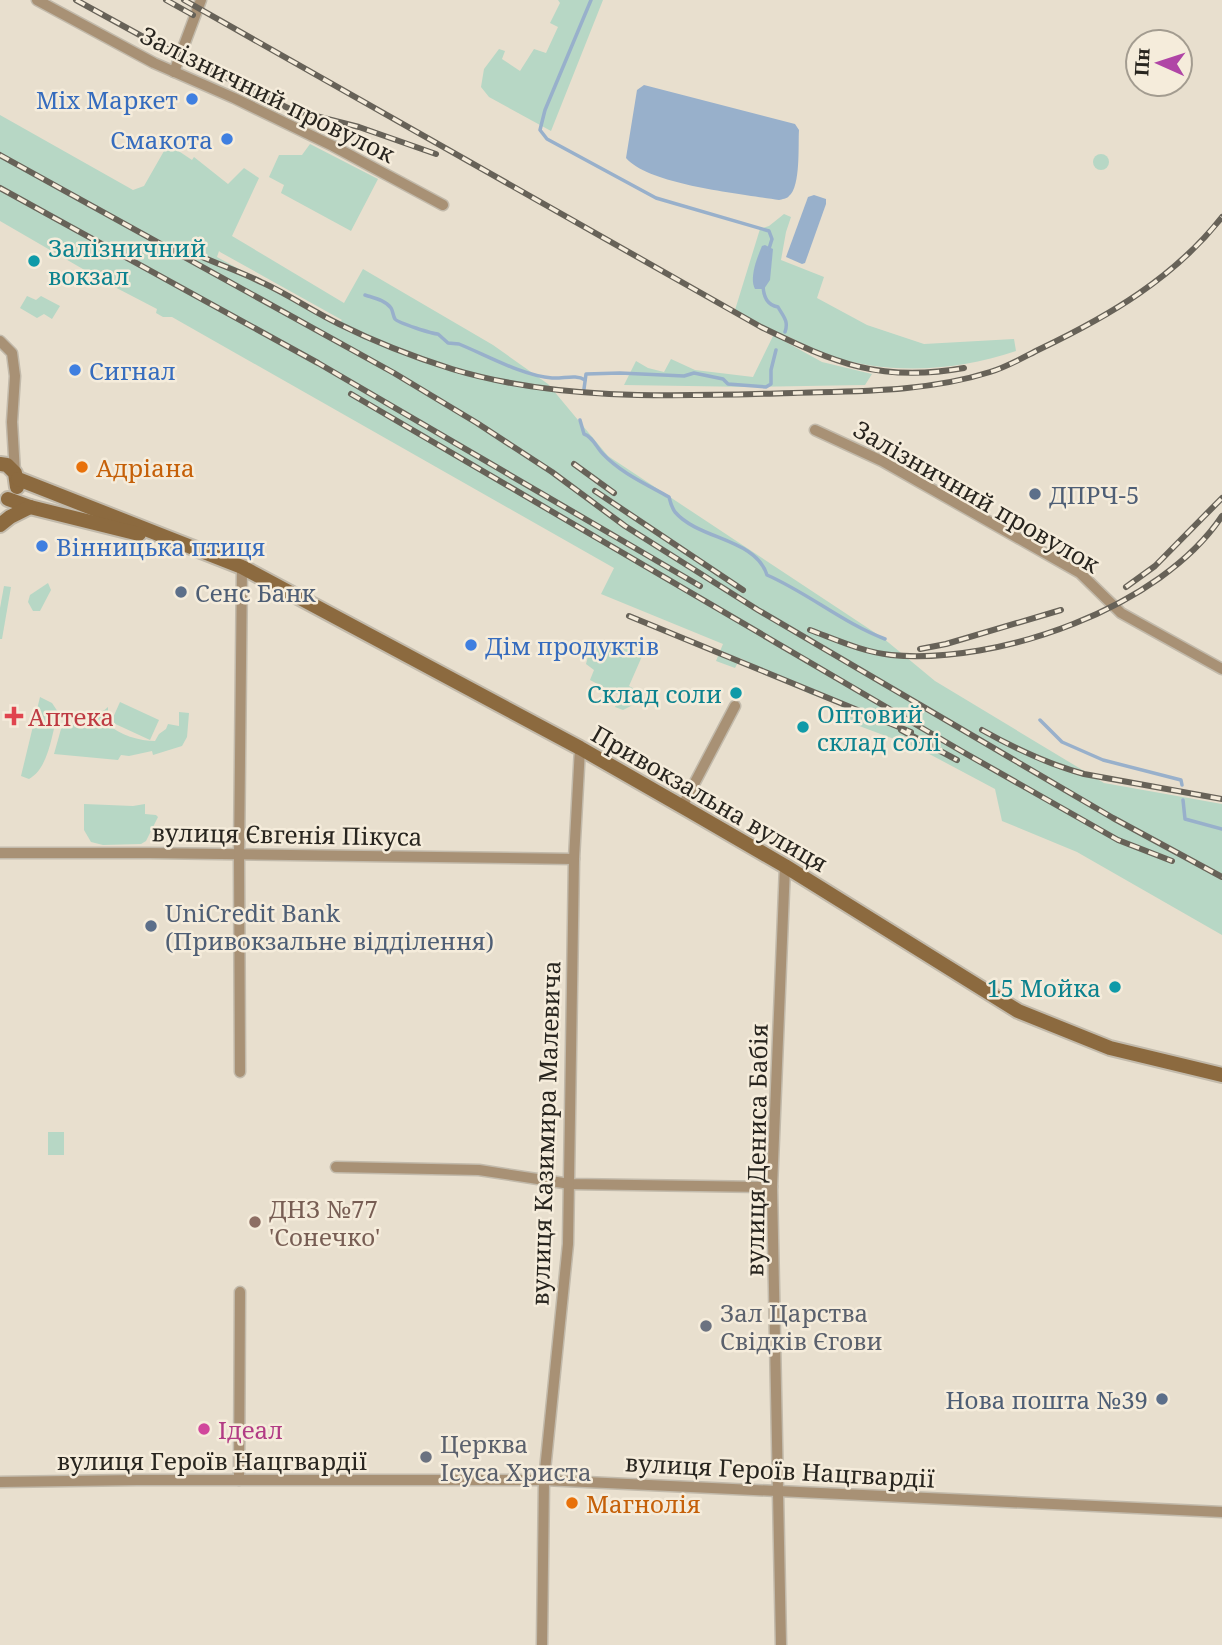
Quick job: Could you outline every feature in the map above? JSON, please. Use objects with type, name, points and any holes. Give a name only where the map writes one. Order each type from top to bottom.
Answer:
[{"type":"main road","points":[[0,464],[7,465],[16,476],[178,544]]},
{"type":"main road","points":[[3,502],[16,491],[16,476]]},
{"type":"main road","points":[[3,502],[178,544]]},
{"type":"main road","points":[[0,525],[30,507]]},
{"type":"main road","name":"Привокзальна вулиця","points":[[178,544],[242,567],[580,748],[785,866],[1018,1012],[1110,1048],[1222,1075]]},
{"type":"street","name":"Залізничний провулок","points":[[37,0],[174,72],[321,140],[443,205]]},
{"type":"street","points":[[174,72],[201,0]]},
{"type":"street","points":[[0,341],[12,353],[15,376],[12,422],[16,476]]},
{"type":"street","name":"Залізничний провулок","points":[[815,430],[882,461],[1080,573],[1121,613],[1222,669]]},
{"type":"street","points":[[240,1073],[242,567]]},
{"type":"street","points":[[682,807],[735,706]]},
{"type":"street","name":"вулиця Казимира Малевича","points":[[542,1645],[544,1480],[568,1244],[574,859],[580,748]]},
{"type":"street","name":"вулиця Євгенія Пікуса","points":[[0,853],[574,859]]},
{"type":"street","name":"вулиця Дениса Бабія","points":[[781,1645],[772,1187],[785,866]]},
{"type":"street","points":[[336,1167],[479,1170],[570,1184],[772,1187]]},
{"type":"street","points":[[239,1480],[240,1292]]},
{"type":"street","name":"вулиця Героїв Нацгвардії","points":[[0,1482],[544,1480],[1222,1512]]},
{"type":"green space","points":[[558,0],[603,0],[551,131],[489,97],[481,87],[484,69],[499,49],[505,51],[502,59],[520,71],[534,49],[546,53],[558,27],[550,23],[560,3]]},
{"type":"green space","points":[[0,115],[133,190],[144,186],[168,144],[192,160],[194,157],[228,184],[244,168],[259,178],[232,236],[344,303],[363,269],[493,345],[548,384],[608,456],[883,638],[935,681],[1104,783],[1222,804],[1222,935],[1077,852],[1002,821],[995,789],[918,748],[846,721],[841,705],[810,694],[740,658],[735,668],[716,661],[723,644],[601,594],[614,568],[172,317],[163,317],[156,313],[157,309],[0,221]],"holes":[[[219,251],[342,320],[338,324],[217,257]]]},
{"type":"green space","points":[[310,144],[378,179],[351,231],[281,193],[284,185],[269,177],[279,155],[302,155]]},
{"type":"green space","points":[[1101,154],[1107,156],[1107,168],[1101,170],[1095,168],[1093,162],[1095,156]]},
{"type":"green space","points":[[784,214],[791,217],[781,260],[824,277],[817,298],[867,325],[924,344],[1014,339],[1016,351],[945,367],[897,368],[873,366],[826,355],[787,336],[784,341],[822,362],[872,374],[865,385],[624,385],[636,361],[648,368],[664,372],[671,359],[695,370],[753,377],[775,332],[735,310],[760,229],[769,226]]},
{"type":"green space","points":[[27,296],[36,300],[41,296],[60,306],[52,319],[44,314],[37,318],[20,308]]},
{"type":"green space","points":[[48,583],[51,590],[40,611],[33,611],[28,602],[30,595]]},
{"type":"green space","points":[[4,586],[11,587],[0,639],[0,608]]},
{"type":"green space","points":[[592,641],[625,647],[643,654],[629,686],[638,691],[631,706],[623,710],[615,707],[620,696],[590,680],[594,670],[586,664]]},
{"type":"green space","points":[[40,697],[52,703],[58,712],[45,759],[36,774],[29,779],[21,776]]},
{"type":"green space","points":[[120,702],[159,720],[150,740],[111,722]]},
{"type":"green space","points":[[108,707],[108,724],[130,737],[149,741],[155,741],[168,724],[179,726],[179,712],[189,713],[187,737],[182,746],[153,755],[152,751],[121,755],[118,760],[54,754],[61,729],[96,715]]},
{"type":"green space","points":[[84,804],[145,804],[145,814],[158,817],[146,841],[141,844],[103,845],[91,842],[84,830]]},
{"type":"green space","points":[[48,1132],[64,1132],[64,1155],[48,1155]]},
{"type":"water","points":[[644,85],[795,124],[799,130],[799,155],[793,191],[787,198],[779,200],[743,195],[675,182],[638,167],[626,158],[637,90]]},
{"type":"water","points":[[814,195],[826,199],[826,204],[805,263],[802,264],[786,257],[808,197]]},
{"type":"water","points":[[762,246],[773,249],[770,280],[764,289],[755,289],[754,268]]},
{"type":"waterway","points":[[591,0],[545,110],[540,130],[547,139],[656,198],[769,231],[772,239],[768,252]]},
{"type":"waterway","points":[[763,287],[767,300],[778,307],[785,319],[785,332]]},
{"type":"waterway","points":[[365,295],[389,305],[398,321],[438,334],[448,343],[459,344],[529,373],[552,378],[574,377],[585,380]]},
{"type":"waterway","points":[[584,389],[586,374],[620,373],[684,376],[694,373],[723,379],[728,384],[766,387],[771,384],[776,350]]},
{"type":"waterway","points":[[580,420],[584,434],[610,461],[669,497],[675,512],[685,521],[751,553],[761,563],[767,575],[885,639]]},
{"type":"waterway","points":[[1040,720],[1062,742],[1103,760],[1181,780],[1182,785]]},
{"type":"waterway","points":[[1183,800],[1185,819],[1222,829]]},
{"type":"railway","points":[[76,0],[147,39],[292,110],[359,127],[436,154]]},
{"type":"railway","points":[[166,0],[193,15]]},
{"type":"railway","points":[[184,0],[788,340],[836,360],[882,371],[907,373],[964,368]]},
{"type":"railway","points":[[0,155],[394,373],[477,423],[552,472],[625,526],[758,610],[1113,818],[1222,877]]},
{"type":"railway","points":[[0,188],[318,363],[700,586]]},
{"type":"railway","points":[[200,256],[271,287],[329,319],[381,343],[452,369],[493,380],[578,392],[621,394],[867,391],[966,379],[1015,362],[1091,323],[1139,294],[1183,259],[1222,217]]},
{"type":"railway","points":[[351,394],[963,752],[1118,840],[1172,861]]},
{"type":"railway","points":[[574,464],[614,493]]},
{"type":"railway","points":[[595,491],[743,590]]},
{"type":"railway","points":[[1126,587],[1155,566],[1222,498]]},
{"type":"railway","points":[[810,630],[860,648],[891,655],[933,656],[1027,640],[1074,624],[1119,603],[1160,578],[1195,549],[1222,516]]},
{"type":"railway","points":[[920,649],[946,644],[1061,610]]},
{"type":"railway","points":[[629,616],[911,732]]},
{"type":"railway","points":[[901,730],[957,760]]},
{"type":"railway","points":[[982,730],[1032,755],[1084,774],[1222,799]]},
{"type":"place","name":"Mix Маркет","points":[[192,99]]},
{"type":"place","name":"Смакота","points":[[227,139]]},
{"type":"place","name":"Залізничний вокзал","points":[[34,261]]},
{"type":"place","name":"Сигнал","points":[[75,370]]},
{"type":"place","name":"Адріана","points":[[82,467]]},
{"type":"place","name":"ДПРЧ-5","points":[[1035,494]]},
{"type":"place","name":"Вінницька птиця","points":[[42,546]]},
{"type":"place","name":"Сенс Банк","points":[[181,592]]},
{"type":"place","name":"Дім продуктів","points":[[471,645]]},
{"type":"place","name":"Склад соли","points":[[736,693]]},
{"type":"place","name":"Аптека","points":[[14,716]]},
{"type":"place","name":"Оптовий склад солі","points":[[803,727]]},
{"type":"place","name":"UniCredit Bank (Привокзальне відділення)","points":[[151,926]]},
{"type":"place","name":"15 Мойка","points":[[1115,987]]},
{"type":"place","name":"ДНЗ №77 'Сонечко'","points":[[255,1222]]},
{"type":"place","name":"Зал Царства Свідків Єгови","points":[[706,1326]]},
{"type":"place","name":"Нова пошта №39","points":[[1162,1399]]},
{"type":"place","name":"Ідеал","points":[[204,1429]]},
{"type":"place","name":"Церква Ісуса Христа","points":[[426,1457]]},
{"type":"place","name":"Магнолія","points":[[572,1503]]}]
